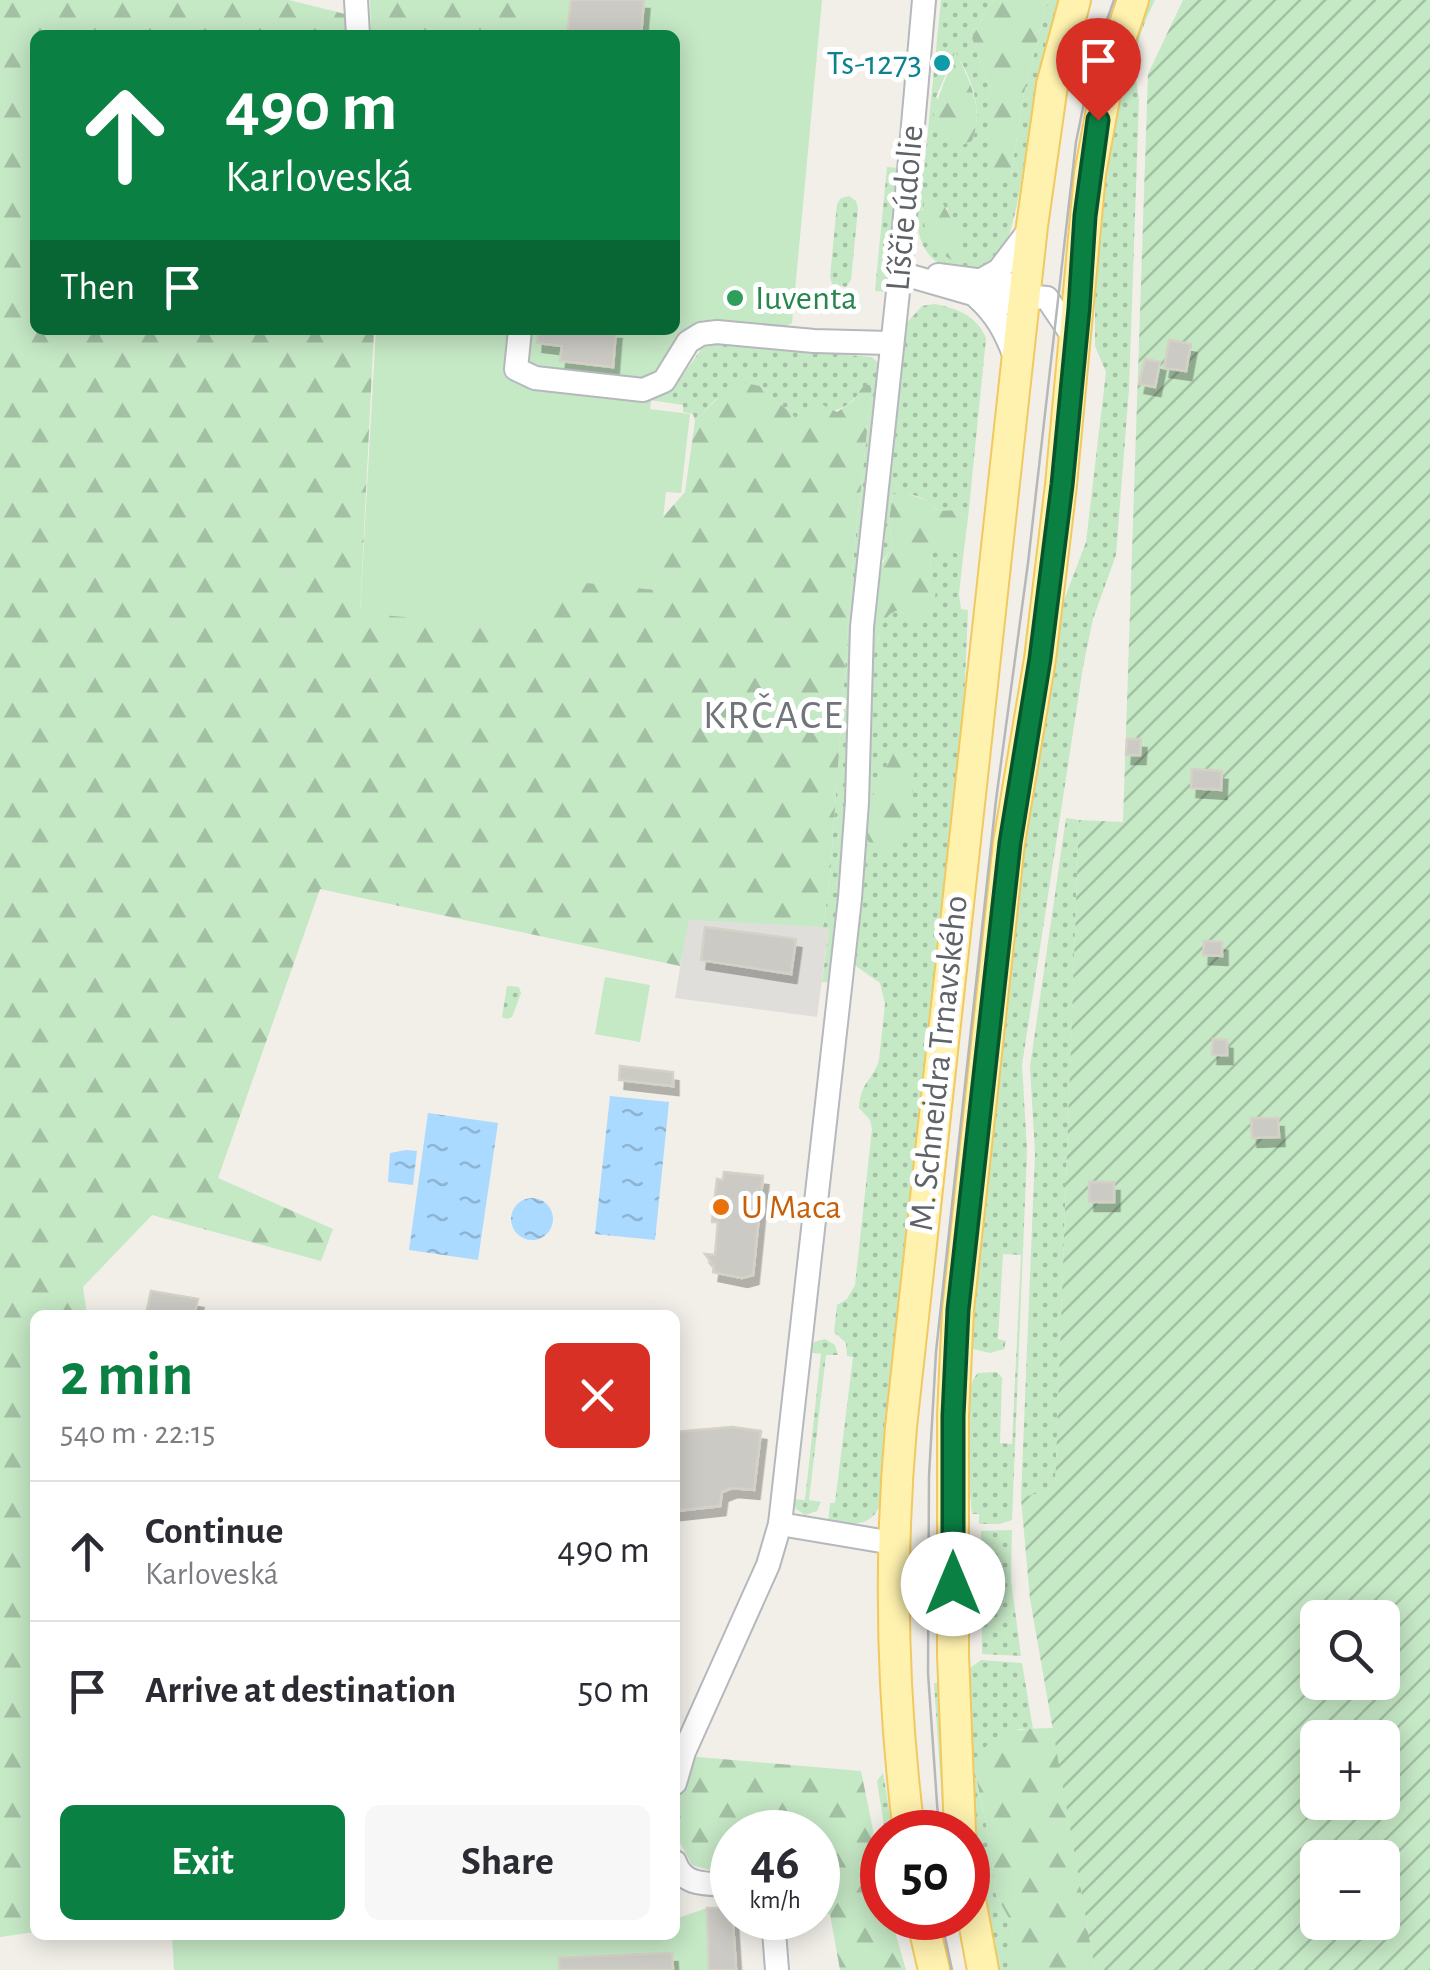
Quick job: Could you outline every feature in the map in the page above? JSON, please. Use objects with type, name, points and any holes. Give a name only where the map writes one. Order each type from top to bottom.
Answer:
[{"type":"main road","name":"M. Schneidra Trnavského","points":[[908,1810],[895,1686],[893,1544],[900,1426],[1017,363],[1036,297],[1032,226],[1052,85],[1075,0]]},
{"type":"main road","name":"M. Schneidra Trnavského","points":[[959,1810],[953,1655],[957,1326],[1006,873],[1042,643],[1076,341],[1085,216],[1098,120],[1117,41],[1133,0]]},
{"type":"main road","points":[[927,1940],[934,1970]]},
{"type":"main road","points":[[977,1940],[983,1970]]},
{"type":"street","points":[[356,0],[358,30]]},
{"type":"street","name":"Líščie údolie","points":[[680,1766],[768,1565],[780,1524],[850,898],[862,627],[924,0]]},
{"type":"street","points":[[980,288],[1032,226]]},
{"type":"street","points":[[1036,297],[1082,262]]},
{"type":"street","points":[[900,273],[980,288],[1014,285],[1036,297],[1076,341]]},
{"type":"street","points":[[980,288],[1006,332],[1017,363]]},
{"type":"street","points":[[519,335],[516,368],[535,378],[643,390],[664,381],[688,342],[701,334],[890,342]]},
{"type":"street","points":[[780,1524],[893,1544]]},
{"type":"street","points":[[680,1871],[691,1881],[710,1883]]},
{"type":"street","points":[[775,1940],[776,1970]]},
{"type":"shaded area","points":[[688,920],[829,927],[817,1017],[675,998]]},
{"type":"green space","points":[[0,0],[289,0],[349,15],[350,30],[30,30],[30,335],[374,335],[360,612],[580,427],[655,589],[663,517],[685,492],[695,421],[735,381],[760,386],[797,419],[806,416],[815,401],[837,412],[853,401],[864,385],[872,385],[852,571],[823,927],[689,920],[680,966],[320,889],[218,1178],[333,1229],[321,1261],[152,1215],[83,1287],[86,1310],[30,1310],[30,1933],[0,1937]]},
{"type":"green space","points":[[370,0],[538,0],[535,30],[371,30]]},
{"type":"green space","name":"Iuventa","points":[[530,0],[822,0],[792,323],[784,327],[681,334],[654,377],[650,409],[690,414],[681,493],[666,492],[655,590],[557,580],[549,630],[360,613],[376,335],[680,335],[680,30],[527,30]]},
{"type":"green space","points":[[941,0],[995,0],[972,38],[993,97],[1011,174],[1024,93],[1048,0],[1062,0],[1036,89],[1017,206],[1004,248],[995,260],[979,269],[960,269],[943,265],[932,257],[924,246],[917,217],[918,170],[924,170]],"holes":[[[955,53],[967,72],[974,95],[977,118],[972,141],[936,97]],[[947,208],[951,225],[967,254],[921,209]]]},
{"type":"green space","points":[[995,0],[1048,0],[1024,93],[1011,174],[995,184],[988,177],[993,97],[972,38]]},
{"type":"green space","points":[[1144,0],[1155,0],[1136,60],[1139,100],[1129,389],[1116,555],[1093,619],[1083,667],[1022,1065],[1027,1151],[1012,1520],[979,1524],[979,1514],[972,1514],[967,1439],[968,1399],[978,1373],[997,1372],[1002,1378],[1000,1443],[1012,1444],[1021,1255],[1003,1254],[998,1339],[1006,1341],[1004,1349],[990,1353],[973,1349],[969,1340],[1018,866],[1061,608],[1086,542],[1106,372],[1095,346],[1095,225],[1113,106]]},
{"type":"green space","points":[[1183,0],[1430,0],[1430,1970],[1095,1970],[1030,1599],[1021,1498],[1055,1488],[1079,820],[1123,822],[1148,74]]},
{"type":"green space","points":[[955,51],[974,95],[977,117],[972,141],[960,146],[932,123]]},
{"type":"green space","points":[[887,167],[899,168],[888,292],[875,291]]},
{"type":"green space","points":[[849,196],[858,208],[851,280],[846,287],[832,284],[830,277],[837,204]]},
{"type":"green space","points":[[926,198],[939,198],[943,204],[967,254],[966,263],[946,256],[931,240],[923,219]]},
{"type":"green space","points":[[934,304],[965,314],[986,338],[968,518],[956,510],[938,511],[918,497],[893,494],[889,520],[892,549],[882,561],[873,595],[904,326],[922,306]]},
{"type":"green space","points":[[717,344],[872,357],[880,365],[841,901],[831,982],[822,982],[829,928],[823,927],[852,571],[872,385],[864,386],[841,408],[797,420],[760,386],[716,399],[695,421],[693,414],[683,412],[683,405],[650,400],[673,389],[702,348]]},
{"type":"green space","points":[[906,493],[928,501],[938,511],[956,510],[968,518],[963,557],[952,551],[932,550],[929,580],[937,583],[933,611],[925,622],[898,610],[892,613],[884,621],[875,649],[869,647],[871,609],[879,571],[892,549],[889,520],[893,494]]},
{"type":"green space","points":[[932,549],[952,551],[963,557],[959,594],[961,609],[968,610],[963,726],[881,1502],[867,1521],[828,1523],[830,1503],[835,1503],[853,1357],[847,1356],[846,1343],[834,1332],[837,1305],[847,1299],[855,1285],[872,1129],[870,1120],[859,1108],[862,1092],[879,1060],[885,1004],[880,983],[853,964],[869,647],[879,640],[884,621],[893,612],[898,610],[912,619],[936,583],[929,581]]},
{"type":"green space","points":[[908,746],[915,758],[909,834],[897,849],[872,846],[864,836],[869,804],[894,752]]},
{"type":"green space","points":[[1066,818],[1079,820],[1055,1489],[1021,1498],[1035,1153],[1030,1067]]},
{"type":"green space","points":[[605,977],[650,985],[640,1042],[595,1034]]},
{"type":"green space","points":[[507,986],[519,987],[521,993],[512,1017],[507,1019],[502,1017]]},
{"type":"green space","points":[[825,1339],[835,1345],[838,1355],[826,1355],[809,1500],[821,1502],[817,1511],[805,1515],[796,1509],[793,1499],[805,1500],[821,1354],[809,1352],[814,1342]]},
{"type":"green space","points":[[1012,1530],[1011,1580],[1021,1656],[982,1654],[981,1531]]},
{"type":"green space","points":[[981,1660],[1022,1663],[1033,1729],[1019,1729],[973,1763],[983,1810],[971,1810],[967,1744],[970,1668]]},
{"type":"green space","points":[[934,1683],[942,1683],[948,1810],[943,1810]]},
{"type":"green space","points":[[1053,1728],[1095,1970],[1013,1970],[1011,1922],[996,1895],[990,1810],[983,1810],[973,1762],[998,1737],[1028,1729]]},
{"type":"green space","points":[[680,1755],[861,1771],[869,1810],[860,1810],[860,1940],[897,1940],[906,1970],[840,1970],[835,1940],[840,1940],[840,1810],[710,1810],[710,1870],[692,1865],[680,1843]]},
{"type":"green space","points":[[883,1773],[889,1810],[882,1810],[877,1781]]},
{"type":"green space","points":[[990,1846],[996,1895],[1011,1922],[1014,1970],[994,1970],[988,1940]]},
{"type":"green space","points":[[710,1908],[710,1940],[734,1940],[736,1970],[174,1970],[172,1940],[680,1940],[680,1917]]},
{"type":"water","points":[[610,1096],[669,1102],[655,1240],[595,1234]]},
{"type":"water","points":[[428,1113],[498,1123],[478,1260],[409,1250]]},
{"type":"water","points":[[417,1151],[413,1185],[388,1182],[390,1153]]},
{"type":"water","points":[[532,1198],[547,1204],[553,1219],[547,1234],[532,1240],[517,1234],[511,1219],[517,1204]]},
{"type":"building","points":[[571,0],[644,0],[641,30],[568,30]]},
{"type":"building","points":[[538,335],[616,335],[613,367],[560,361],[562,346],[537,343]]},
{"type":"building","points":[[1169,340],[1191,344],[1186,371],[1164,368]]},
{"type":"building","points":[[1145,359],[1160,362],[1155,387],[1139,384]]},
{"type":"building","points":[[1127,739],[1141,739],[1140,755],[1126,755]]},
{"type":"building","points":[[1192,769],[1222,771],[1221,790],[1191,788]]},
{"type":"building","points":[[705,927],[796,939],[791,974],[701,960]]},
{"type":"building","points":[[1204,941],[1222,942],[1222,956],[1203,955]]},
{"type":"building","points":[[1213,1039],[1227,1040],[1227,1055],[1212,1055]]},
{"type":"building","points":[[620,1066],[673,1072],[673,1086],[619,1080]]},
{"type":"building","points":[[1251,1118],[1278,1118],[1279,1137],[1252,1138]]},
{"type":"building","points":[[724,1172],[763,1176],[753,1275],[742,1278],[713,1272],[714,1266],[705,1254],[715,1255],[718,1222],[712,1222],[717,1179],[723,1180]]},
{"type":"building","points":[[1089,1182],[1114,1182],[1114,1202],[1089,1202]]},
{"type":"building","points":[[151,1291],[198,1299],[195,1310],[147,1310]]},
{"type":"building","points":[[732,1427],[761,1431],[754,1490],[732,1488],[722,1492],[720,1506],[680,1510],[680,1432]]},
{"type":"building","points":[[707,1908],[710,1940],[734,1940],[736,1970],[709,1970]]},
{"type":"building","points":[[672,1953],[673,1970],[559,1970],[559,1958]]},
{"type":"tram line","points":[[937,1810],[928,1673],[929,1476],[936,1352],[996,800],[1028,563],[1076,142],[1093,59],[1114,0]]},
{"type":"tram line","points":[[946,1940],[952,1970]]},
{"type":"place","name":"Ts-1273","points":[[942,63]]},
{"type":"place","name":"Iuventa","points":[[735,298]]},
{"type":"place","name":"U Maca","points":[[721,1207]]},
{"type":"district","name":"KRČACE","points":[[774,716]]},
{"type":"route","points":[[953,1584],[954,1358],[958,1310],[1010,843],[1040,659],[1062,485],[1085,216],[1098,120]]}]
